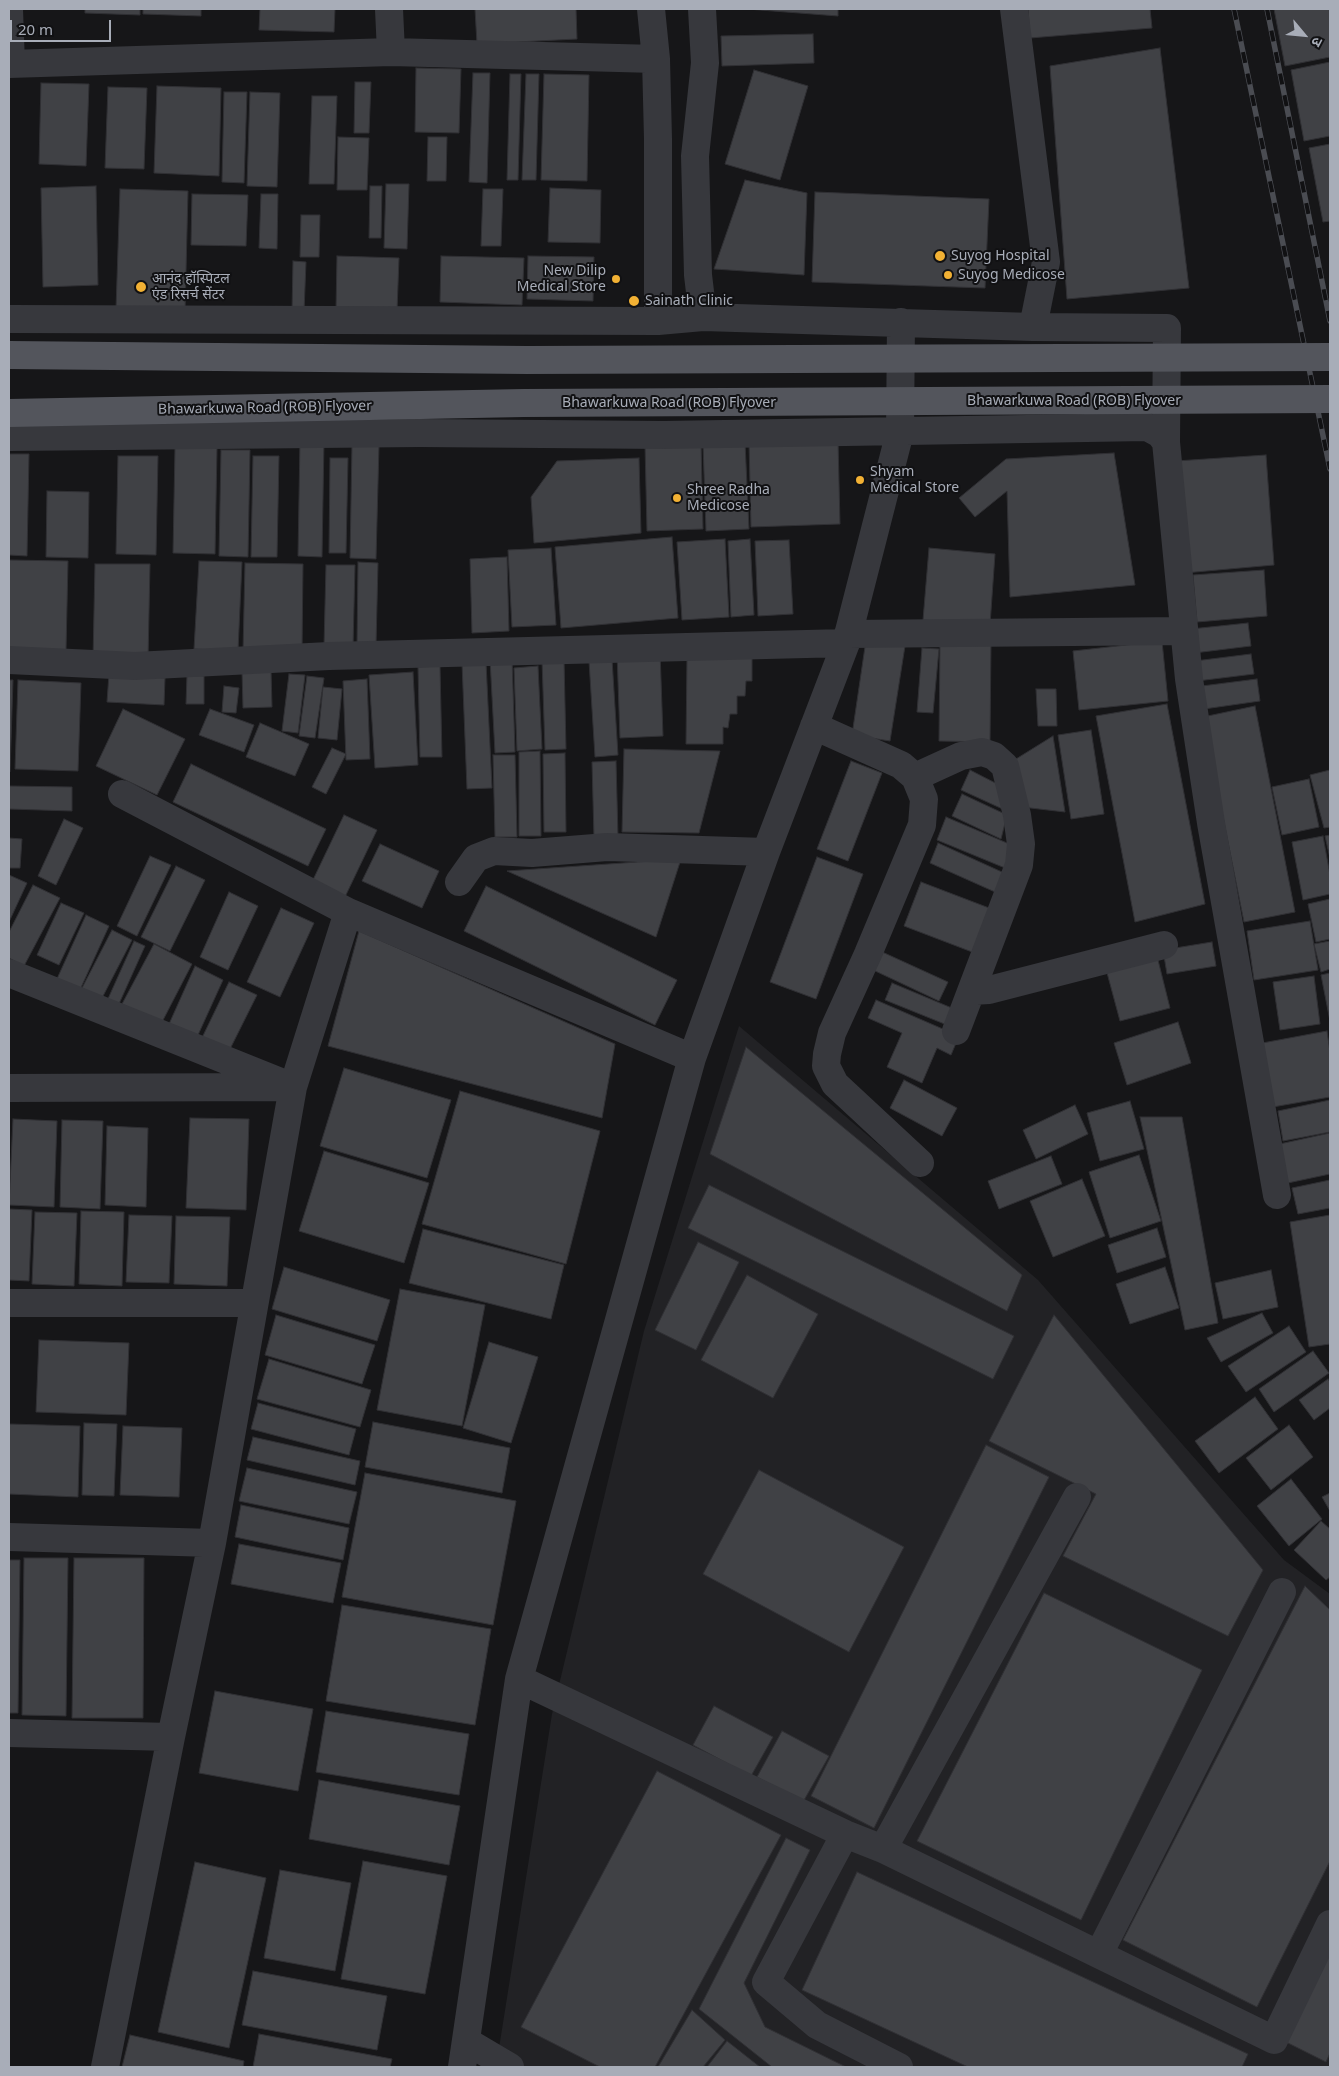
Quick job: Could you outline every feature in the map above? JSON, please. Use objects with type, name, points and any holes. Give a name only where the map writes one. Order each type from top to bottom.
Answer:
[{"type":"main road","points":[[9,355],[527,360],[1330,357]]},
{"type":"main road","name":"Bhawarkuwa Road (ROB) Flyover","points":[[9,413],[524,403],[1330,399]]},
{"type":"street","points":[[9,9],[10,64],[391,52],[656,58]]},
{"type":"street","points":[[389,9],[391,52]]},
{"type":"street","points":[[650,9],[656,58],[660,229],[658,321]]},
{"type":"street","points":[[702,9],[704,63],[695,156],[698,275],[703,317]]},
{"type":"street","points":[[1014,9],[1046,262],[1033,327]]},
{"type":"street","points":[[9,319],[658,321],[703,317],[1033,327],[1167,328],[1166,442],[1189,679],[1211,823],[1277,1195]]},
{"type":"street","points":[[510,2067],[464,2054],[519,1679],[692,1058],[766,852],[847,638],[900,432],[901,322]]},
{"type":"street","points":[[9,437],[410,434],[664,436],[1147,427],[1160,434],[1166,442]]},
{"type":"street","points":[[9,660],[135,666],[329,656],[847,638],[1184,631]]},
{"type":"street","points":[[814,726],[901,765],[915,777],[924,799],[922,825],[832,1033],[826,1066],[835,1084],[920,1163]]},
{"type":"street","points":[[915,777],[961,756],[982,752],[994,756],[1005,766],[1021,844],[1019,865],[956,1031]]},
{"type":"street","points":[[122,794],[348,912],[692,1058]]},
{"type":"street","points":[[458,882],[476,858],[494,851],[532,853],[607,847],[766,852]]},
{"type":"street","points":[[105,2067],[212,1543],[293,1087],[348,912]]},
{"type":"street","points":[[972,991],[989,990],[1164,945]]},
{"type":"street","points":[[9,973],[293,1087]]},
{"type":"street","points":[[9,1088],[293,1087]]},
{"type":"street","points":[[9,1303],[254,1303]]},
{"type":"street","points":[[883,1849],[1077,1497]]},
{"type":"street","points":[[9,1537],[212,1543]]},
{"type":"street","points":[[1099,1954],[1282,1592]]},
{"type":"street","points":[[519,1679],[845,1834],[883,1849],[1274,2040],[1330,1924]]},
{"type":"street","points":[[9,1733],[171,1737]]},
{"type":"street","points":[[845,1834],[766,1982],[817,2025],[899,2067]]},
{"type":"shaded area","points":[[739,1026],[1038,1280],[1284,1560],[1330,1594],[1330,2067],[496,2067],[552,1714],[644,1331]]},
{"type":"building","points":[[85,9],[140,9],[140,15],[85,13]]},
{"type":"building","points":[[143,9],[201,9],[201,16],[143,14]]},
{"type":"building","points":[[260,9],[335,9],[334,32],[259,30]]},
{"type":"building","points":[[475,9],[576,9],[577,39],[477,44]]},
{"type":"building","points":[[747,9],[838,9],[838,16]]},
{"type":"building","points":[[1028,9],[1150,9],[1152,28],[1030,38]]},
{"type":"building","points":[[1274,9],[1330,9],[1330,57],[1285,66]]},
{"type":"building","points":[[813,34],[814,63],[722,66],[721,36]]},
{"type":"building","points":[[1160,48],[1189,288],[1067,299],[1050,66]]},
{"type":"building","points":[[1330,62],[1330,136],[1304,141],[1291,70]]},
{"type":"building","points":[[416,68],[461,69],[459,133],[415,132]]},
{"type":"building","points":[[754,70],[808,86],[780,180],[725,164]]},
{"type":"building","points":[[473,73],[490,73],[487,183],[469,182]]},
{"type":"building","points":[[510,74],[521,74],[518,180],[507,180]]},
{"type":"building","points":[[526,74],[539,74],[536,180],[522,180]]},
{"type":"building","points":[[544,74],[589,75],[587,181],[541,180]]},
{"type":"building","points":[[355,82],[371,82],[369,133],[354,133]]},
{"type":"building","points":[[41,83],[89,84],[86,166],[39,164]]},
{"type":"building","points":[[157,86],[221,88],[219,176],[154,173]]},
{"type":"building","points":[[108,87],[147,88],[144,169],[105,168]]},
{"type":"building","points":[[224,92],[247,92],[244,183],[222,182]]},
{"type":"building","points":[[250,92],[280,93],[277,187],[247,186]]},
{"type":"building","points":[[312,96],[337,96],[334,184],[309,184]]},
{"type":"building","points":[[338,137],[369,138],[367,190],[337,190]]},
{"type":"building","points":[[428,137],[447,137],[446,181],[427,181]]},
{"type":"building","points":[[1330,144],[1330,221],[1323,222],[1309,148]]},
{"type":"building","points":[[745,180],[807,193],[804,275],[714,269]]},
{"type":"building","points":[[386,184],[409,184],[407,249],[384,248]]},
{"type":"building","points":[[96,186],[98,285],[43,287],[41,188]]},
{"type":"building","points":[[370,186],[382,186],[381,238],[369,238]]},
{"type":"building","points":[[550,188],[601,190],[600,243],[548,242]]},
{"type":"building","points":[[120,189],[188,191],[185,311],[116,309]]},
{"type":"building","points":[[483,189],[503,189],[501,246],[481,246]]},
{"type":"building","points":[[815,192],[989,199],[985,288],[812,282]]},
{"type":"building","points":[[192,194],[248,195],[246,246],[191,245]]},
{"type":"building","points":[[261,194],[278,194],[277,249],[259,248]]},
{"type":"building","points":[[301,215],[320,215],[319,257],[300,257]]},
{"type":"building","points":[[337,256],[399,258],[397,311],[336,310]]},
{"type":"building","points":[[441,256],[524,258],[522,305],[440,302]]},
{"type":"building","points":[[528,256],[594,257],[593,301],[527,299]]},
{"type":"building","points":[[293,261],[306,262],[304,312],[292,312]]},
{"type":"building","points":[[300,440],[324,440],[322,557],[298,556]]},
{"type":"building","points":[[838,440],[840,524],[751,527],[749,442]]},
{"type":"building","points":[[745,442],[749,529],[706,531],[703,444]]},
{"type":"building","points":[[701,443],[703,529],[647,531],[645,445]]},
{"type":"building","points":[[352,445],[379,445],[376,559],[350,558]]},
{"type":"building","points":[[175,448],[217,448],[215,554],[173,553]]},
{"type":"building","points":[[221,450],[250,450],[248,557],[219,556]]},
{"type":"building","points":[[1114,453],[1135,585],[1010,597],[1007,491],[975,517],[959,498],[1006,459]]},
{"type":"building","points":[[9,454],[29,454],[27,556],[9,555]]},
{"type":"building","points":[[1266,455],[1274,565],[1184,573],[1176,461]]},
{"type":"building","points":[[118,456],[158,456],[156,555],[116,554]]},
{"type":"building","points":[[253,456],[279,456],[277,557],[251,557]]},
{"type":"building","points":[[330,458],[348,458],[346,553],[329,553]]},
{"type":"building","points":[[639,458],[641,533],[534,543],[531,497],[557,461]]},
{"type":"building","points":[[47,491],[89,492],[88,558],[46,557]]},
{"type":"building","points":[[672,537],[678,618],[561,628],[555,547]]},
{"type":"building","points":[[725,539],[729,617],[682,620],[677,542]]},
{"type":"building","points":[[750,539],[754,615],[731,617],[728,541]]},
{"type":"building","points":[[789,540],[793,614],[758,616],[755,541]]},
{"type":"building","points":[[551,548],[556,625],[512,627],[508,550]]},
{"type":"building","points":[[929,548],[995,554],[990,625],[923,620]]},
{"type":"building","points":[[507,557],[509,631],[472,633],[470,559]]},
{"type":"building","points":[[9,560],[68,561],[66,650],[9,650]]},
{"type":"building","points":[[199,561],[242,562],[238,651],[194,649]]},
{"type":"building","points":[[358,562],[378,563],[376,645],[357,645]]},
{"type":"building","points":[[245,563],[303,564],[302,652],[243,651]]},
{"type":"building","points":[[95,564],[150,564],[148,660],[93,659]]},
{"type":"building","points":[[326,565],[355,565],[353,647],[324,646]]},
{"type":"building","points":[[1264,570],[1267,616],[1197,622],[1193,575]]},
{"type":"building","points":[[1248,623],[1251,646],[1194,653],[1191,629]]},
{"type":"building","points":[[866,640],[905,646],[890,741],[852,735]]},
{"type":"building","points":[[1162,641],[1168,701],[1079,710],[1073,651]]},
{"type":"building","points":[[940,642],[991,642],[990,742],[939,741]]},
{"type":"building","points":[[922,648],[939,649],[933,713],[917,712]]},
{"type":"building","points":[[660,651],[663,736],[620,738],[617,653]]},
{"type":"building","points":[[1251,654],[1254,674],[1197,681],[1195,661]]},
{"type":"building","points":[[512,658],[515,752],[495,753],[490,659]]},
{"type":"building","points":[[687,658],[752,658],[752,681],[746,681],[745,696],[737,696],[737,714],[730,714],[728,728],[723,727],[723,744],[686,744]]},
{"type":"building","points":[[564,659],[566,749],[545,750],[542,660]]},
{"type":"building","points":[[612,659],[618,755],[595,757],[589,661]]},
{"type":"building","points":[[486,662],[492,788],[467,789],[462,663]]},
{"type":"building","points":[[440,666],[442,757],[420,757],[418,667]]},
{"type":"building","points":[[538,666],[542,749],[517,751],[514,668]]},
{"type":"building","points":[[271,670],[272,707],[243,708],[242,671]]},
{"type":"building","points":[[413,672],[418,765],[375,768],[369,675]]},
{"type":"building","points":[[109,674],[165,678],[164,705],[107,702]]},
{"type":"building","points":[[289,674],[305,675],[298,733],[282,731]]},
{"type":"building","points":[[187,675],[204,676],[204,704],[186,704]]},
{"type":"building","points":[[307,676],[324,678],[315,738],[299,736]]},
{"type":"building","points":[[367,679],[370,759],[346,760],[343,681]]},
{"type":"building","points":[[1257,679],[1260,701],[1197,710],[1194,687]]},
{"type":"building","points":[[9,680],[13,680],[10,772],[9,772]]},
{"type":"building","points":[[18,680],[81,683],[78,771],[15,769]]},
{"type":"building","points":[[224,686],[239,688],[236,713],[222,712]]},
{"type":"building","points":[[323,687],[342,689],[337,740],[318,738]]},
{"type":"building","points":[[1036,689],[1056,689],[1057,726],[1038,726]]},
{"type":"building","points":[[1167,704],[1205,904],[1135,922],[1096,716]]},
{"type":"building","points":[[1255,706],[1295,912],[1244,922],[1203,717]]},
{"type":"building","points":[[123,709],[185,739],[157,795],[96,766]]},
{"type":"building","points":[[210,709],[254,725],[244,752],[199,735]]},
{"type":"building","points":[[260,723],[309,744],[295,776],[246,757]]},
{"type":"building","points":[[1091,730],[1104,814],[1071,819],[1058,735]]},
{"type":"building","points":[[1053,736],[1065,812],[1022,807],[1016,759]]},
{"type":"building","points":[[332,748],[346,754],[326,794],[312,787]]},
{"type":"building","points":[[624,749],[720,751],[699,833],[622,832]]},
{"type":"building","points":[[540,751],[541,836],[519,836],[519,752]]},
{"type":"building","points":[[565,753],[566,832],[544,832],[543,754]]},
{"type":"building","points":[[493,755],[515,755],[517,837],[495,837]]},
{"type":"building","points":[[616,761],[618,837],[594,838],[592,762]]},
{"type":"building","points":[[851,761],[882,773],[848,861],[817,849]]},
{"type":"building","points":[[191,764],[326,829],[308,866],[173,802]]},
{"type":"building","points":[[970,770],[1007,789],[1007,811],[961,790]]},
{"type":"building","points":[[1330,770],[1330,827],[1324,828],[1310,775]]},
{"type":"building","points":[[1309,779],[1319,827],[1282,835],[1272,787]]},
{"type":"building","points":[[9,786],[72,787],[72,811],[9,809]]},
{"type":"building","points":[[962,794],[1007,815],[1001,839],[952,816]]},
{"type":"building","points":[[344,815],[377,830],[344,899],[311,884]]},
{"type":"building","points":[[946,817],[1014,846],[1005,868],[937,840]]},
{"type":"building","points":[[64,819],[83,828],[56,885],[38,876]]},
{"type":"building","points":[[1330,835],[1330,858],[1325,836]]},
{"type":"building","points":[[1323,836],[1330,875],[1330,894],[1303,900],[1292,842]]},
{"type":"building","points":[[9,838],[22,839],[20,868],[9,868]]},
{"type":"building","points":[[938,843],[1013,877],[1004,896],[930,863]]},
{"type":"building","points":[[380,844],[439,871],[422,908],[362,881]]},
{"type":"building","points":[[150,856],[171,865],[137,936],[117,926]]},
{"type":"building","points":[[817,857],[863,874],[816,999],[770,982]]},
{"type":"building","points":[[681,859],[656,937],[507,871]]},
{"type":"building","points":[[176,866],[205,880],[170,951],[141,937]]},
{"type":"building","points":[[9,875],[27,883],[9,922]]},
{"type":"building","points":[[921,882],[997,911],[980,955],[904,926]]},
{"type":"building","points":[[33,885],[60,898],[24,966],[9,958],[9,932]]},
{"type":"building","points":[[486,886],[677,980],[655,1025],[464,931]]},
{"type":"building","points":[[229,892],[258,906],[228,970],[200,957]]},
{"type":"building","points":[[1330,899],[1330,939],[1316,942],[1308,904]]},
{"type":"building","points":[[61,903],[84,913],[59,965],[37,955]]},
{"type":"building","points":[[281,908],[314,923],[280,997],[247,982]]},
{"type":"building","points":[[86,915],[109,926],[79,992],[56,981]]},
{"type":"building","points":[[1310,921],[1318,970],[1254,980],[1247,931]]},
{"type":"building","points":[[112,930],[132,940],[102,998],[82,988]]},
{"type":"building","points":[[359,931],[615,1044],[602,1118],[328,1046]]},
{"type":"building","points":[[134,941],[145,946],[118,1006],[107,1001]]},
{"type":"building","points":[[1330,941],[1330,969],[1321,972],[1314,944]]},
{"type":"building","points":[[1212,942],[1216,966],[1167,974],[1163,950]]},
{"type":"building","points":[[154,944],[192,964],[161,1024],[122,1004]]},
{"type":"building","points":[[880,951],[948,982],[939,1001],[871,969]]},
{"type":"building","points":[[1157,956],[1170,1008],[1120,1021],[1106,969]]},
{"type":"building","points":[[195,966],[223,980],[193,1046],[165,1033]]},
{"type":"building","points":[[1330,973],[1330,1021],[1321,975]]},
{"type":"building","points":[[1314,976],[1320,1024],[1280,1030],[1273,982]]},
{"type":"building","points":[[229,982],[257,995],[225,1059],[198,1046]]},
{"type":"building","points":[[892,983],[959,1011],[952,1027],[885,1000]]},
{"type":"building","points":[[876,1000],[959,1036],[951,1055],[937,1048],[922,1083],[887,1067],[902,1033],[868,1018]]},
{"type":"building","points":[[1178,1022],[1191,1063],[1127,1085],[1114,1043]]},
{"type":"building","points":[[1327,1031],[1330,1052],[1330,1097],[1267,1108],[1257,1044]]},
{"type":"building","points":[[746,1047],[1022,1275],[1007,1311],[710,1154]]},
{"type":"building","points":[[344,1068],[451,1100],[427,1178],[320,1146]]},
{"type":"building","points":[[904,1080],[957,1108],[942,1136],[890,1108]]},
{"type":"building","points":[[460,1091],[600,1131],[566,1264],[422,1224]]},
{"type":"building","points":[[1330,1100],[1330,1132],[1283,1141],[1278,1111]]},
{"type":"building","points":[[1130,1101],[1144,1149],[1100,1161],[1087,1113]]},
{"type":"building","points":[[1075,1105],[1088,1134],[1036,1159],[1023,1130]]},
{"type":"building","points":[[1140,1117],[1182,1117],[1218,1323],[1185,1330]]},
{"type":"building","points":[[190,1118],[249,1119],[246,1210],[186,1208]]},
{"type":"building","points":[[13,1119],[57,1121],[54,1207],[9,1205]]},
{"type":"building","points":[[62,1120],[103,1121],[100,1209],[60,1207]]},
{"type":"building","points":[[107,1126],[148,1128],[146,1207],[105,1205]]},
{"type":"building","points":[[1330,1133],[1330,1174],[1283,1184],[1275,1145]]},
{"type":"building","points":[[324,1151],[429,1183],[404,1263],[299,1231]]},
{"type":"building","points":[[1139,1155],[1161,1221],[1110,1238],[1089,1172]]},
{"type":"building","points":[[1051,1156],[1062,1184],[999,1209],[988,1181]]},
{"type":"building","points":[[1082,1179],[1105,1236],[1053,1257],[1030,1201]]},
{"type":"building","points":[[1330,1180],[1330,1208],[1298,1214],[1292,1188]]},
{"type":"building","points":[[709,1185],[1014,1336],[993,1379],[688,1228]]},
{"type":"building","points":[[9,1209],[32,1210],[29,1281],[9,1280]]},
{"type":"building","points":[[81,1211],[124,1212],[122,1286],[79,1284]]},
{"type":"building","points":[[35,1212],[77,1213],[74,1286],[32,1284]]},
{"type":"building","points":[[129,1215],[172,1216],[169,1283],[126,1282]]},
{"type":"building","points":[[1330,1215],[1330,1344],[1309,1347],[1290,1222]]},
{"type":"building","points":[[176,1216],[230,1217],[227,1286],[174,1284]]},
{"type":"building","points":[[1157,1228],[1166,1257],[1117,1273],[1108,1245]]},
{"type":"building","points":[[423,1229],[564,1265],[551,1319],[409,1283]]},
{"type":"building","points":[[698,1242],[739,1262],[696,1350],[655,1330]]},
{"type":"building","points":[[284,1267],[390,1300],[377,1341],[272,1309]]},
{"type":"building","points":[[1165,1267],[1179,1308],[1130,1324],[1116,1284]]},
{"type":"building","points":[[1271,1270],[1278,1307],[1223,1319],[1215,1283]]},
{"type":"building","points":[[747,1275],[818,1314],[773,1398],[701,1360]]},
{"type":"building","points":[[400,1289],[485,1305],[462,1426],[377,1410]]},
{"type":"building","points":[[1262,1313],[1273,1333],[1221,1362],[1207,1338]]},
{"type":"building","points":[[276,1315],[375,1345],[362,1384],[265,1355]]},
{"type":"building","points":[[1054,1315],[1263,1570],[1228,1636],[1063,1556],[1096,1494],[989,1441]]},
{"type":"building","points":[[1289,1326],[1306,1352],[1246,1392],[1228,1366]]},
{"type":"building","points":[[39,1340],[129,1343],[126,1415],[36,1412]]},
{"type":"building","points":[[489,1342],[538,1357],[511,1443],[463,1428]]},
{"type":"building","points":[[1313,1351],[1329,1373],[1274,1412],[1259,1389]]},
{"type":"building","points":[[269,1359],[371,1390],[360,1427],[257,1399]]},
{"type":"building","points":[[1328,1379],[1330,1382],[1330,1408],[1314,1420],[1299,1400]]},
{"type":"building","points":[[1255,1397],[1278,1429],[1219,1473],[1195,1441]]},
{"type":"building","points":[[258,1403],[356,1429],[349,1455],[251,1429]]},
{"type":"building","points":[[373,1422],[510,1448],[502,1493],[365,1467]]},
{"type":"building","points":[[84,1423],[117,1424],[114,1496],[82,1495]]},
{"type":"building","points":[[9,1424],[80,1426],[78,1497],[9,1494]]},
{"type":"building","points":[[1289,1425],[1313,1457],[1271,1490],[1246,1458]]},
{"type":"building","points":[[123,1426],[182,1428],[179,1497],[120,1495]]},
{"type":"building","points":[[253,1437],[360,1461],[355,1485],[247,1460]]},
{"type":"building","points":[[986,1445],[1049,1477],[874,1828],[811,1796]]},
{"type":"building","points":[[247,1468],[357,1492],[349,1524],[239,1501]]},
{"type":"building","points":[[759,1470],[904,1547],[849,1652],[703,1574]]},
{"type":"building","points":[[365,1473],[516,1501],[493,1625],[342,1597]]},
{"type":"building","points":[[1291,1479],[1322,1519],[1289,1546],[1257,1506]]},
{"type":"building","points":[[1330,1493],[1330,1511],[1322,1497]]},
{"type":"building","points":[[241,1505],[349,1528],[343,1560],[235,1537]]},
{"type":"building","points":[[1321,1521],[1330,1529],[1330,1577],[1326,1580],[1294,1550]]},
{"type":"building","points":[[239,1544],[341,1563],[333,1603],[231,1584]]},
{"type":"building","points":[[24,1558],[68,1558],[66,1716],[22,1715]]},
{"type":"building","points":[[74,1558],[144,1558],[143,1718],[72,1718]]},
{"type":"building","points":[[9,1560],[20,1560],[18,1713],[9,1713]]},
{"type":"building","points":[[1305,1586],[1330,1610],[1330,1861],[1257,2007],[1123,1940]]},
{"type":"building","points":[[1044,1593],[1202,1670],[1081,1920],[917,1841]]},
{"type":"building","points":[[342,1605],[491,1629],[475,1725],[326,1701]]},
{"type":"building","points":[[215,1691],[313,1709],[298,1791],[199,1773]]},
{"type":"building","points":[[714,1706],[773,1737],[751,1776],[693,1745]]},
{"type":"building","points":[[326,1711],[469,1734],[459,1795],[316,1772]]},
{"type":"building","points":[[782,1731],[829,1756],[803,1802],[757,1777]]},
{"type":"building","points":[[657,1771],[781,1835],[655,2067],[600,2067],[521,2027]]},
{"type":"building","points":[[319,1780],[460,1806],[449,1865],[309,1839]]},
{"type":"building","points":[[786,1838],[810,1850],[744,1983],[765,2027],[846,2067],[772,2067],[699,2009]]},
{"type":"building","points":[[363,1861],[447,1876],[425,1994],[341,1979]]},
{"type":"building","points":[[195,1862],[266,1878],[229,2048],[158,2032]]},
{"type":"building","points":[[280,1870],[351,1883],[335,1971],[264,1958]]},
{"type":"building","points":[[857,1872],[1248,2054],[1242,2067],[968,2067],[802,1990]]},
{"type":"building","points":[[1330,1947],[1330,2053],[1326,2062],[1282,2040]]},
{"type":"building","points":[[253,1971],[387,1996],[377,2050],[242,2025]]},
{"type":"building","points":[[692,2010],[725,2040],[703,2067],[658,2067]]},
{"type":"building","points":[[259,2034],[392,2059],[390,2067],[253,2067]]},
{"type":"building","points":[[130,2035],[244,2061],[243,2067],[122,2067]]},
{"type":"building","points":[[727,2041],[760,2067],[707,2067]]},
{"type":"railway","points":[[1234,9],[1330,469]]},
{"type":"railway","points":[[1267,9],[1330,321]]},
{"type":"place","name":"Suyog Hospital","points":[[940,256]]},
{"type":"place","name":"Suyog Medicose","points":[[948,275]]},
{"type":"place","name":"New Dilip Medical Store","points":[[616,279]]},
{"type":"place","name":"आनंद हॉस्पिटल एंड रिसर्च सेंटर","points":[[141,287]]},
{"type":"place","name":"Sainath Clinic","points":[[634,301]]},
{"type":"place","name":"Shyam Medical Store","points":[[860,480]]},
{"type":"place","name":"Shree Radha Medicose","points":[[677,498]]}]
